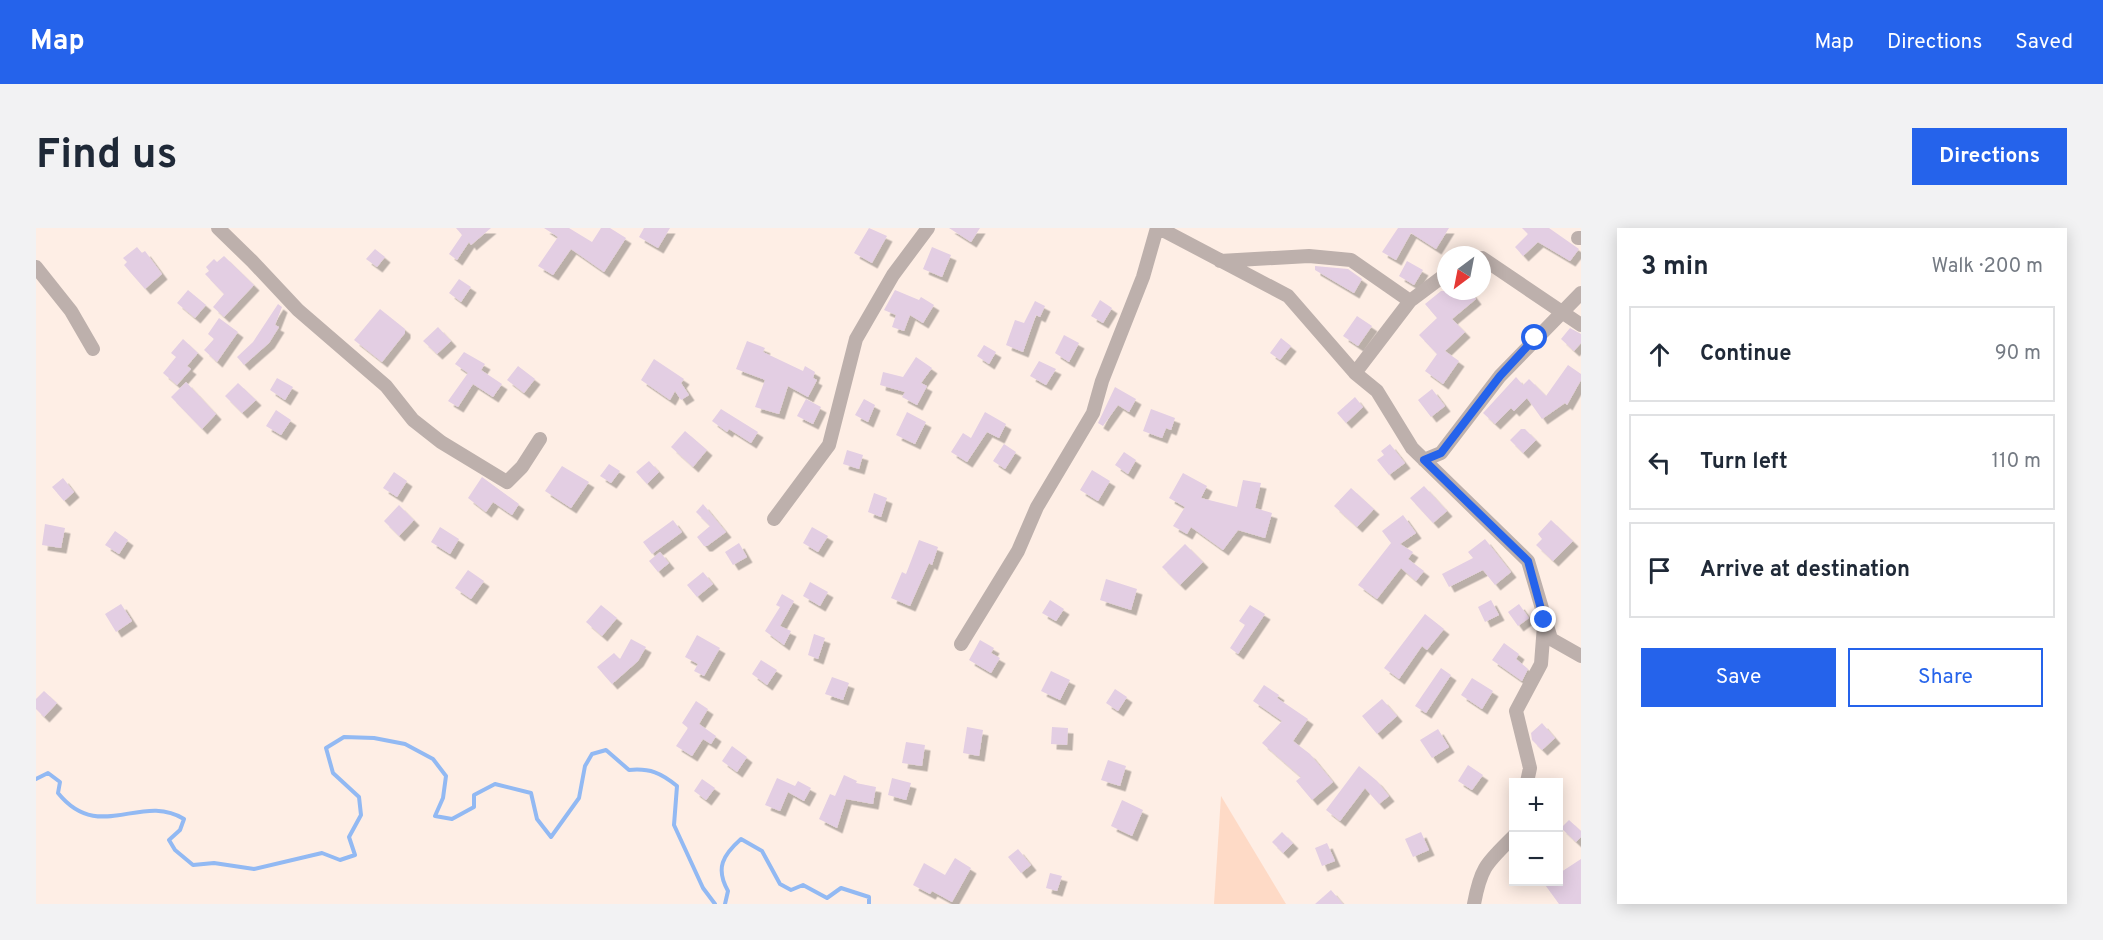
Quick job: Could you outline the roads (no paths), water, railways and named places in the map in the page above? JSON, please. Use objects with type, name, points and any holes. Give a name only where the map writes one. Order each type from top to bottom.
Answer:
[{"type":"street","points":[[218,228],[298,310],[386,386],[413,420],[441,442],[507,482],[522,466],[540,439]]},
{"type":"street","points":[[774,519],[829,445],[856,339],[893,275],[927,228]]},
{"type":"street","points":[[961,644],[1018,551],[1037,507],[1093,413],[1102,381],[1143,277],[1158,228],[1288,296],[1355,373],[1377,391],[1412,448],[1528,561],[1551,639],[1581,656]]},
{"type":"street","points":[[1218,261],[1309,256],[1351,260],[1410,301]]},
{"type":"street","points":[[1491,264],[1562,315],[1581,325]]},
{"type":"street","points":[[36,267],[71,311],[93,349]]},
{"type":"street","points":[[1355,373],[1410,301],[1437,281]]},
{"type":"street","points":[[1424,460],[1441,453],[1500,376],[1581,293]]},
{"type":"street","points":[[1528,778],[1530,768],[1516,711],[1541,664],[1544,620]]},
{"type":"street","points":[[1474,904],[1479,876],[1487,863],[1509,841]]},
{"type":"waterway","points":[[36,779],[48,773],[60,782],[58,793],[73,808],[89,815],[105,817],[152,811],[168,812],[184,819],[180,830],[169,840],[175,850],[193,865],[214,863],[254,869],[322,853],[340,860],[355,855],[349,837],[361,815],[359,797],[333,773],[326,748],[344,737],[374,738],[405,744],[433,759],[446,776],[443,798],[435,816],[452,819],[474,807],[474,795],[495,784],[531,793],[537,819],[551,837],[579,798],[585,766],[592,754],[606,750],[629,770],[655,772],[677,786],[674,825],[703,888],[715,904]]},
{"type":"waterway","points":[[725,904],[728,891],[722,875],[723,862],[741,839],[762,851],[780,884],[791,890],[803,885],[827,898],[841,888],[869,897],[869,904]]}]
